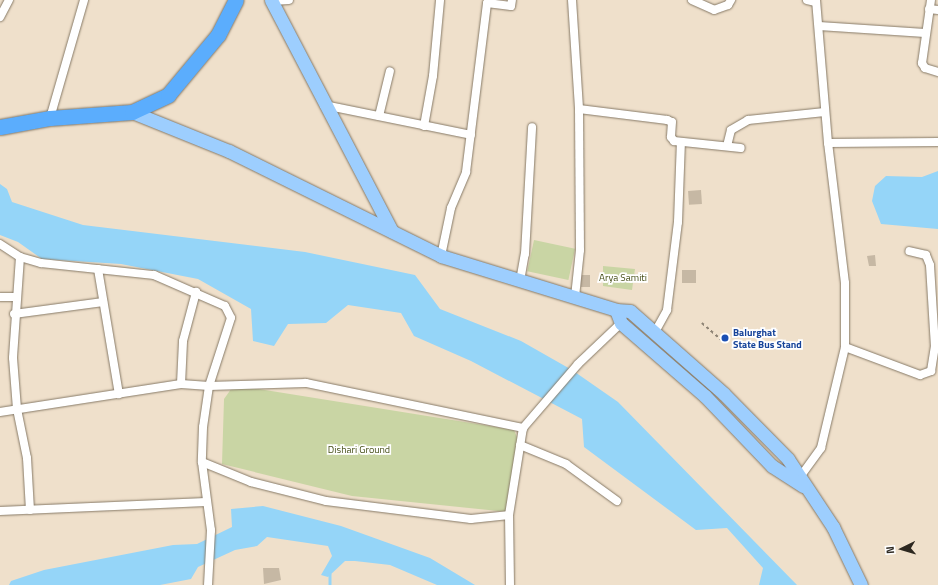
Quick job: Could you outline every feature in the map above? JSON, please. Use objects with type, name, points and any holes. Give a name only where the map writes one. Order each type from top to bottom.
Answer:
[{"type":"highway","points":[[0,127],[50,118],[132,112],[168,95],[218,35],[238,1]]},
{"type":"main road","points":[[271,0],[324,105],[392,231]]},
{"type":"main road","points":[[132,112],[229,150],[441,256],[616,310],[630,311],[655,332],[788,459],[833,527],[861,585]]},
{"type":"main road","points":[[616,310],[621,322],[705,396],[772,466],[808,489]]},
{"type":"street","points":[[0,16],[9,0]]},
{"type":"street","points":[[50,118],[84,0]]},
{"type":"street","points":[[271,0],[289,0]]},
{"type":"street","points":[[424,126],[433,76],[440,0]]},
{"type":"street","points":[[441,256],[451,208],[466,172],[487,3],[511,6],[512,0]]},
{"type":"street","points":[[572,0],[579,109],[580,250],[575,297]]},
{"type":"street","points":[[692,0],[714,10],[728,5],[731,0]]},
{"type":"street","points":[[800,477],[821,448],[845,347],[845,283],[828,143],[819,26],[816,1],[807,0]]},
{"type":"street","points":[[931,0],[925,33],[922,63],[926,68],[938,72]]},
{"type":"street","points":[[929,9],[938,10]]},
{"type":"street","points":[[819,26],[925,33]]},
{"type":"street","points":[[379,116],[390,71]]},
{"type":"street","points":[[324,105],[471,135]]},
{"type":"street","points":[[579,109],[671,121],[671,140],[741,148]]},
{"type":"street","points":[[727,146],[731,130],[748,120],[825,112]]},
{"type":"street","points":[[520,280],[525,254],[532,127]]},
{"type":"street","points":[[655,332],[667,310],[678,222],[681,142]]},
{"type":"street","points":[[828,143],[938,142]]},
{"type":"street","points":[[0,244],[20,257],[62,266],[154,275],[196,292],[225,306],[230,318],[209,386],[203,427],[202,462],[206,502],[211,530],[210,572],[208,585]]},
{"type":"street","points":[[845,347],[895,367],[920,375],[929,373],[933,366],[935,347],[934,265],[926,255],[910,251]]},
{"type":"street","points":[[20,257],[14,314],[13,358],[17,409],[27,458],[30,510]]},
{"type":"street","points":[[98,269],[119,394]]},
{"type":"street","points":[[182,384],[183,341],[196,292]]},
{"type":"street","points":[[0,297],[16,297]]},
{"type":"street","points":[[14,314],[103,302]]},
{"type":"street","points":[[510,585],[509,516],[523,428],[578,364],[621,322]]},
{"type":"street","points":[[0,412],[182,384],[209,386],[306,383],[523,428]]},
{"type":"street","points":[[520,445],[566,464],[617,501]]},
{"type":"street","points":[[202,462],[251,482],[326,501],[471,519],[509,516]]},
{"type":"street","points":[[0,511],[206,502]]},
{"type":"path","points":[[702,323],[725,343]]},
{"type":"green space","points":[[534,240],[575,249],[568,280],[527,271]]},
{"type":"green space","name":"Arya Samiti","points":[[603,266],[635,269],[632,290],[603,286]]},
{"type":"green space","name":"Dishari Ground","points":[[234,385],[514,430],[519,442],[508,512],[352,496],[222,464],[224,399]]},
{"type":"water","points":[[938,171],[938,229],[881,224],[872,201],[875,186],[886,176],[922,177]]},
{"type":"water","points":[[0,184],[7,189],[12,202],[83,225],[305,252],[415,275],[440,309],[521,341],[572,370],[618,402],[797,585],[759,585],[763,568],[727,528],[696,530],[584,447],[582,419],[471,361],[414,336],[401,313],[348,305],[326,323],[288,324],[274,346],[253,341],[251,309],[198,279],[121,264],[42,259],[18,242],[0,235]]},
{"type":"water","points":[[263,506],[341,526],[430,558],[475,585],[437,585],[390,565],[355,561],[345,561],[328,577],[321,575],[332,556],[328,546],[267,537],[257,546],[235,550],[198,567],[191,579],[160,585],[9,585],[11,581],[44,570],[173,545],[197,544],[232,527],[231,509]]},
{"type":"building","points":[[701,190],[702,204],[689,205],[688,191]]},
{"type":"building","points":[[875,255],[876,266],[869,266],[867,256]]},
{"type":"building","points":[[682,270],[696,270],[696,283],[682,283]]},
{"type":"building","name":"Arya Samiti","points":[[581,275],[590,275],[590,287],[581,287]]},
{"type":"building","points":[[263,568],[279,568],[281,580],[264,584]]},
{"type":"waterway","points":[[330,574],[330,585]]},
{"type":"place","name":"Balurghat State Bus Stand","points":[[725,338]]}]
